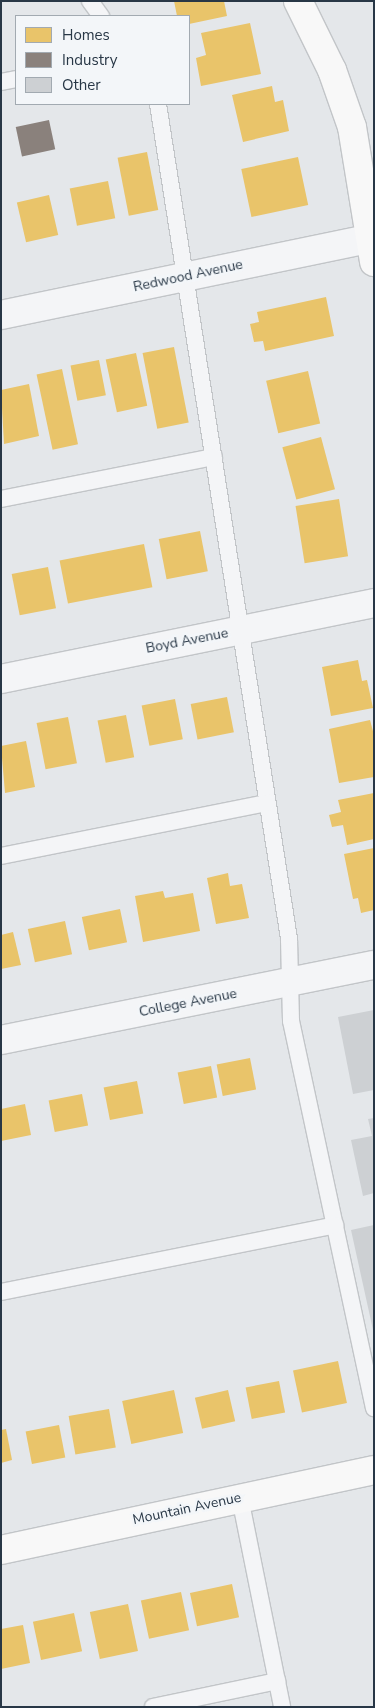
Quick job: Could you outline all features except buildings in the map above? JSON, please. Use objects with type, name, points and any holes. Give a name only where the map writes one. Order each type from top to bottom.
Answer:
[{"type":"main road","points":[[298,1],[332,70],[352,127],[372,246]]},
{"type":"main road","name":"Mountain Avenue","points":[[1,1550],[374,1470]]},
{"type":"street","name":"Redwood Avenue","points":[[1,315],[187,276],[372,246]]},
{"type":"street","name":"Boyd Avenue","points":[[1,679],[374,604]]},
{"type":"street","name":"College Avenue","points":[[1,1040],[374,965]]},
{"type":"lane","points":[[90,1],[100,15]]},
{"type":"lane","points":[[1,82],[15,80]]},
{"type":"lane","points":[[158,105],[187,276],[289,939],[291,1021],[374,1408]]},
{"type":"lane","points":[[1,498],[214,457]]},
{"type":"lane","points":[[1,856],[267,803]]},
{"type":"lane","points":[[1,1292],[335,1225]]},
{"type":"lane","points":[[240,1498],[282,1707]]},
{"type":"lane","points":[[153,1707],[277,1681]]}]
